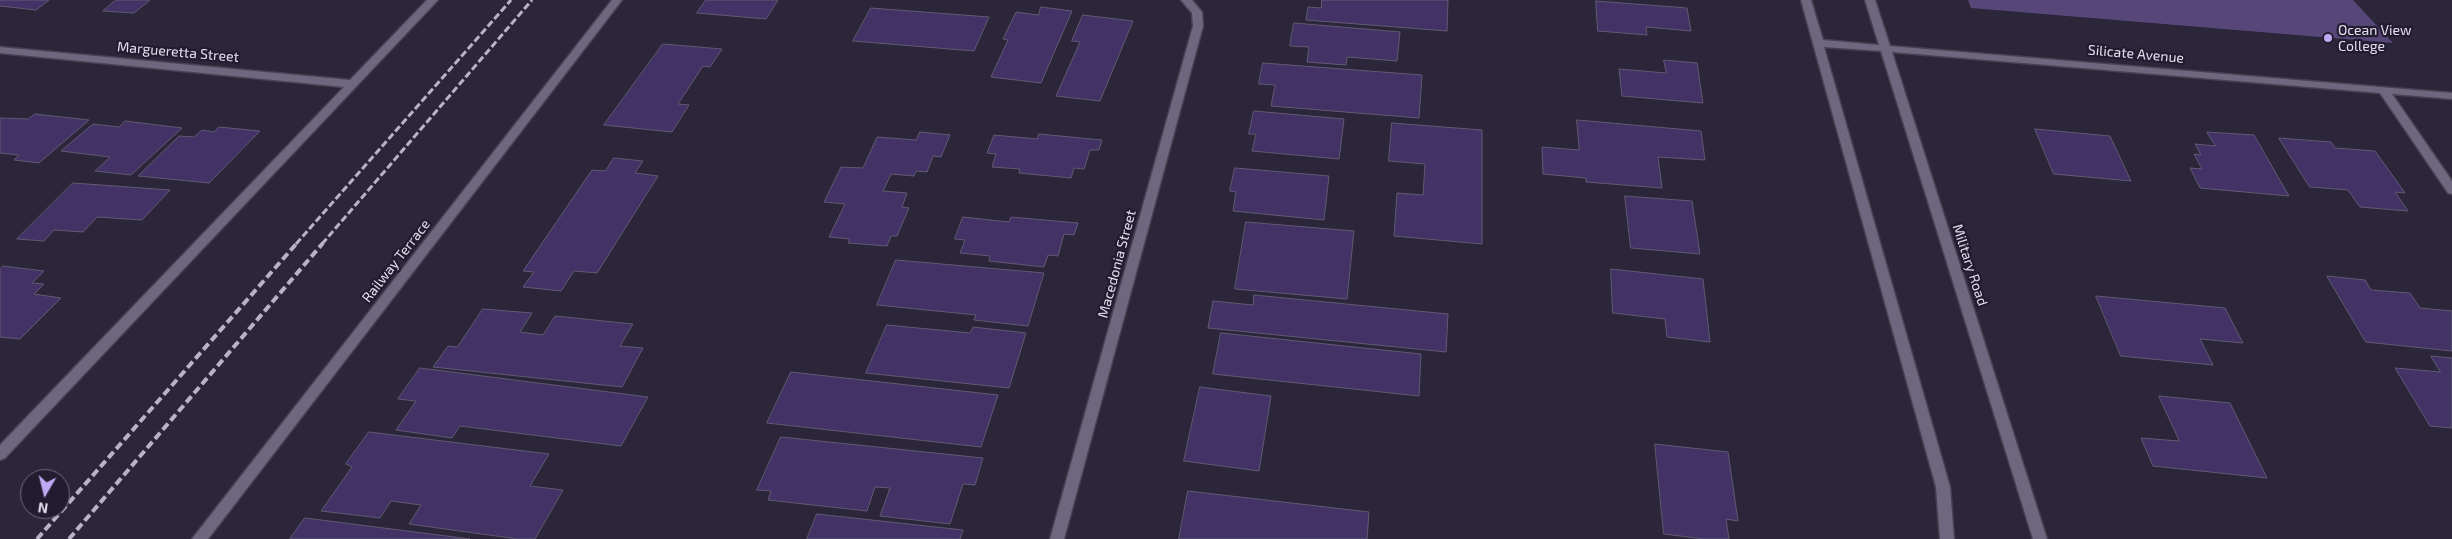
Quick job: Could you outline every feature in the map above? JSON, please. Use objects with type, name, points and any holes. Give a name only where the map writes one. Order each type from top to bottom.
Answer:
[{"type":"street","points":[[0,454],[433,0]]},
{"type":"street","name":"Railway Terrace","points":[[199,539],[616,0]]},
{"type":"street","name":"Macedonia Street","points":[[1057,539],[1198,26],[1197,12],[1186,0]]},
{"type":"street","points":[[1806,0],[1942,487],[1948,539]]},
{"type":"street","name":"Military Road","points":[[1870,0],[2040,539]]},
{"type":"street","name":"Silicate Avenue","points":[[1818,43],[2452,96]]},
{"type":"street","name":"Margueretta Street","points":[[0,50],[353,84]]},
{"type":"street","points":[[2383,90],[2452,190]]},
{"type":"shaded area","points":[[1968,0],[2353,0],[2393,43],[1971,8]]},
{"type":"building","points":[[0,0],[49,0],[36,10],[0,6]]},
{"type":"building","points":[[116,0],[150,0],[134,13],[103,11]]},
{"type":"building","points":[[706,0],[778,0],[766,19],[697,13]]},
{"type":"building","points":[[1322,0],[1448,0],[1447,31],[1306,20],[1308,7],[1321,8]]},
{"type":"building","points":[[1596,1],[1687,8],[1691,31],[1646,27],[1647,35],[1598,31]]},
{"type":"building","points":[[1041,7],[1072,11],[1041,83],[991,77],[1008,40],[1003,39],[1016,12],[1038,15]]},
{"type":"building","points":[[871,8],[989,17],[974,51],[853,41]]},
{"type":"building","points":[[1083,15],[1133,21],[1100,101],[1056,96],[1080,42],[1072,41]]},
{"type":"building","points":[[1294,23],[1400,32],[1397,61],[1347,57],[1346,65],[1307,62],[1309,47],[1290,46]]},
{"type":"building","points":[[663,44],[722,49],[710,67],[703,66],[678,104],[689,105],[672,132],[604,125]]},
{"type":"building","points":[[1664,60],[1697,63],[1703,103],[1622,96],[1619,69],[1666,73]]},
{"type":"building","points":[[1263,63],[1422,75],[1419,118],[1271,106],[1275,85],[1259,84]]},
{"type":"building","points":[[1254,111],[1344,119],[1339,159],[1252,151],[1256,134],[1249,134]]},
{"type":"building","points":[[35,114],[89,120],[39,163],[14,160],[19,155],[0,153],[0,118],[28,119]]},
{"type":"building","points":[[1577,120],[1701,131],[1705,160],[1658,157],[1662,188],[1586,182],[1586,178],[1543,174],[1542,147],[1579,150]]},
{"type":"building","points":[[125,121],[182,128],[131,175],[95,171],[110,157],[61,151],[93,124],[119,127]]},
{"type":"building","points":[[1392,123],[1482,130],[1482,244],[1394,236],[1397,193],[1423,195],[1425,164],[1389,161]]},
{"type":"building","points":[[219,127],[260,131],[209,183],[138,176],[179,136],[194,137],[202,130],[214,132]]},
{"type":"building","points":[[2035,129],[2110,136],[2131,181],[2054,174]]},
{"type":"building","points":[[920,132],[950,135],[941,157],[933,156],[927,172],[916,171],[914,176],[891,174],[883,191],[907,193],[902,207],[909,208],[897,236],[891,236],[887,246],[848,243],[850,239],[829,237],[845,204],[824,202],[841,167],[863,168],[877,137],[916,140]]},
{"type":"building","points":[[2207,132],[2254,135],[2289,196],[2200,188],[2190,168],[2202,169],[2194,154],[2201,155],[2195,144],[2215,146]]},
{"type":"building","points":[[1039,134],[1102,140],[1099,150],[1090,150],[1084,169],[1074,168],[1071,178],[1019,173],[1020,169],[992,167],[996,154],[987,153],[994,135],[1037,139]]},
{"type":"building","points":[[2279,138],[2331,142],[2335,148],[2375,151],[2405,193],[2395,192],[2408,211],[2360,207],[2348,190],[2310,187]]},
{"type":"building","points":[[614,158],[643,161],[635,173],[658,176],[597,273],[574,271],[561,291],[523,287],[534,272],[523,271],[592,170],[605,171]]},
{"type":"building","points":[[1235,168],[1329,176],[1324,220],[1233,211],[1236,192],[1230,191]]},
{"type":"building","points":[[73,183],[170,190],[142,220],[97,217],[83,232],[54,230],[44,241],[17,239]]},
{"type":"building","points":[[1625,196],[1692,201],[1700,254],[1631,248]]},
{"type":"building","points":[[963,217],[1009,222],[1011,217],[1078,223],[1074,235],[1064,234],[1058,256],[1048,255],[1044,267],[989,261],[990,256],[960,253],[965,240],[955,239]]},
{"type":"building","points":[[1246,222],[1354,231],[1347,299],[1235,289]]},
{"type":"building","points":[[896,260],[1044,273],[1028,326],[974,320],[976,315],[877,305]]},
{"type":"building","points":[[3,266],[44,271],[32,283],[44,284],[34,294],[61,298],[20,339],[0,337],[0,269]]},
{"type":"building","points":[[1611,269],[1703,279],[1710,342],[1667,337],[1665,319],[1613,313]]},
{"type":"building","points":[[2327,276],[2365,280],[2371,290],[2410,293],[2420,308],[2452,311],[2452,351],[2366,342]]},
{"type":"building","points":[[1254,295],[1448,314],[1446,352],[1208,328],[1213,301],[1253,305]]},
{"type":"building","points":[[2096,296],[2225,308],[2243,343],[2200,339],[2213,365],[2121,356]]},
{"type":"building","points":[[483,309],[532,313],[520,332],[543,335],[555,316],[633,324],[620,346],[643,348],[622,387],[433,367],[448,346],[457,347]]},
{"type":"building","points":[[887,325],[970,333],[973,327],[1026,333],[1009,388],[866,373]]},
{"type":"building","points":[[1221,333],[1421,354],[1419,396],[1213,374]]},
{"type":"building","points":[[2431,356],[2452,358],[2452,428],[2430,426],[2395,368],[2440,372]]},
{"type":"building","points":[[420,368],[648,397],[621,446],[460,426],[452,438],[396,430],[416,401],[398,399]]},
{"type":"building","points":[[791,372],[998,395],[981,447],[767,423]]},
{"type":"building","points":[[1200,387],[1271,396],[1259,471],[1184,461]]},
{"type":"building","points":[[2159,396],[2230,403],[2267,478],[2153,466],[2141,438],[2179,441]]},
{"type":"building","points":[[369,432],[549,454],[530,486],[563,490],[535,539],[518,539],[409,524],[421,505],[391,501],[380,518],[321,511],[352,467],[346,464]]},
{"type":"building","points":[[781,437],[983,458],[975,485],[963,484],[950,524],[880,516],[890,488],[875,487],[867,511],[768,500],[771,491],[757,490]]},
{"type":"building","points":[[1655,444],[1728,452],[1738,521],[1726,519],[1729,539],[1704,539],[1664,534]]},
{"type":"building","points":[[1188,491],[1369,512],[1367,539],[1179,539]]},
{"type":"building","points":[[817,514],[963,530],[960,539],[807,539]]},
{"type":"building","points":[[305,518],[470,539],[290,539]]},
{"type":"railway","points":[[296,244],[511,0]]},
{"type":"railway","points":[[322,244],[532,0]]},
{"type":"railway","points":[[37,539],[297,243]]},
{"type":"railway","points":[[69,539],[323,243]]},
{"type":"place","name":"Ocean View College","points":[[2328,38]]}]
